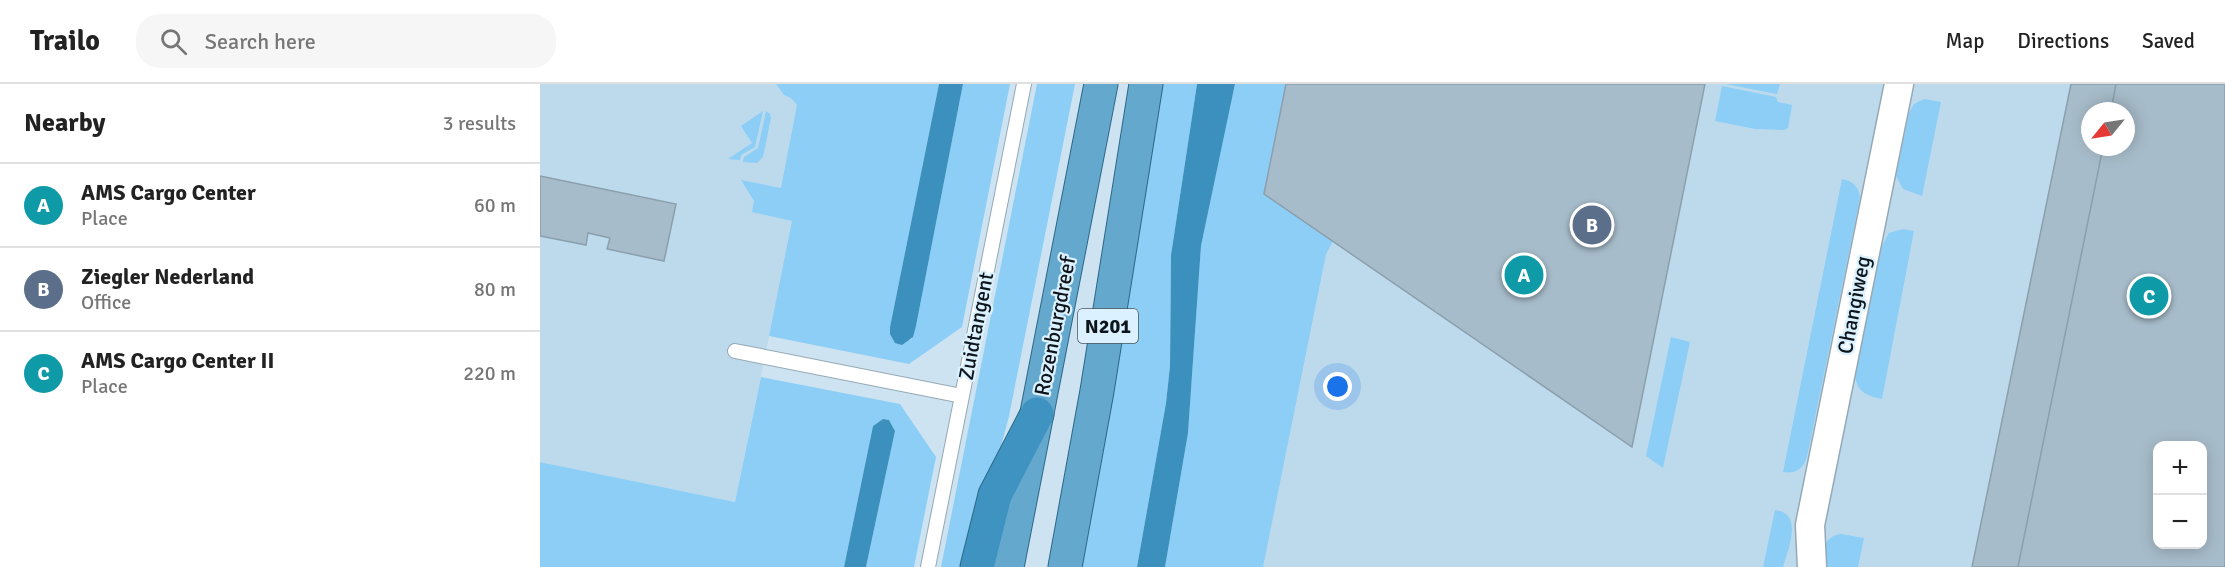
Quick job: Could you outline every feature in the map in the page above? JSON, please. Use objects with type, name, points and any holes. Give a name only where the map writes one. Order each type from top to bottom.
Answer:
[{"type":"highway","name":"Rozenburgdreef","points":[[1007,567],[1101,84]]},
{"type":"highway","name":"N201","points":[[1065,567],[1097,390],[1146,84]]},
{"type":"highway","points":[[977,567],[995,495],[1037,414]]},
{"type":"street","name":"Changiweg","points":[[1790,567],[1810,525],[1899,84]]},
{"type":"street","name":"Changiweg","points":[[1810,525],[1812,567]]},
{"type":"lane","name":"Zuidtangent","points":[[928,567],[1024,84]]},
{"type":"lane","points":[[735,351],[962,396]]},
{"type":"shaded area","points":[[540,84],[821,84],[735,502],[540,462]]},
{"type":"shaded area","points":[[776,84],[939,84],[890,327],[911,340],[916,326],[963,84],[1010,84],[962,327],[909,364],[769,336],[792,221],[752,212],[754,201],[741,180],[781,188],[797,105],[791,98],[784,95]]},
{"type":"shaded area","points":[[939,84],[963,84],[916,326],[913,337],[902,345],[895,343],[890,334],[890,327]]},
{"type":"shaded area","points":[[1037,84],[1075,84],[1009,416],[969,567],[941,567]]},
{"type":"shaded area","points":[[1160,84],[1197,84],[1171,255],[1170,366],[1166,403],[1137,567],[1078,567]]},
{"type":"shaded area","points":[[1197,84],[1235,84],[1201,246],[1188,433],[1165,567],[1137,567],[1166,403],[1170,366],[1171,255]]},
{"type":"shaded area","points":[[1235,84],[2225,84],[2225,567],[1165,567]]},
{"type":"shaded area","points":[[1235,84],[1286,84],[1264,194],[1333,241],[1326,254],[1263,567],[1165,567],[1188,433],[1201,246]]},
{"type":"shaded area","points":[[1725,84],[1780,84],[1777,94]]},
{"type":"shaded area","points":[[1722,86],[1776,97],[1778,102],[1792,105],[1788,128],[1784,130],[1755,129],[1715,121]]},
{"type":"shaded area","points":[[1924,99],[1941,102],[1922,196],[1903,189],[1896,176],[1909,113],[1914,104]]},
{"type":"shaded area","points":[[763,111],[755,147],[741,155],[740,160],[728,159],[752,143],[741,126]]},
{"type":"shaded area","points":[[766,111],[771,118],[763,157],[757,163],[743,162],[744,157],[758,148]]},
{"type":"shaded area","points":[[1842,179],[1855,185],[1860,198],[1807,457],[1798,470],[1783,472]]},
{"type":"shaded area","points":[[1903,229],[1914,231],[1882,399],[1860,390],[1855,376],[1882,246],[1889,233]]},
{"type":"shaded area","points":[[1671,337],[1690,342],[1663,468],[1646,456]]},
{"type":"shaded area","points":[[761,377],[900,404],[936,457],[914,567],[866,567],[895,431],[889,420],[883,419],[873,426],[844,567],[540,567],[540,462],[735,502]]},
{"type":"shaded area","points":[[883,419],[889,420],[895,431],[866,567],[844,567],[873,426]]},
{"type":"shaded area","points":[[1775,510],[1784,513],[1789,518],[1792,533],[1783,567],[1763,567]]},
{"type":"shaded area","points":[[1841,534],[1864,538],[1858,567],[1821,567],[1823,550],[1827,541]]},
{"type":"building","points":[[1286,84],[1705,84],[1632,447],[1264,194]]},
{"type":"building","points":[[2071,84],[2116,84],[2113,102],[2081,102],[2081,156],[2101,156],[2018,567],[1972,567]]},
{"type":"building","points":[[2116,84],[2225,84],[2225,567],[2018,567],[2101,156],[2135,156],[2135,102],[2113,102]]},
{"type":"building","points":[[540,176],[676,204],[664,261],[607,249],[610,238],[588,233],[586,245],[540,236]]},
{"type":"place","name":"Ziegler Nederland","points":[[1592,225]]},
{"type":"place","name":"AMS Cargo Center","points":[[1524,275]]},
{"type":"place","name":"AMS Cargo Center II","points":[[2149,296]]}]
